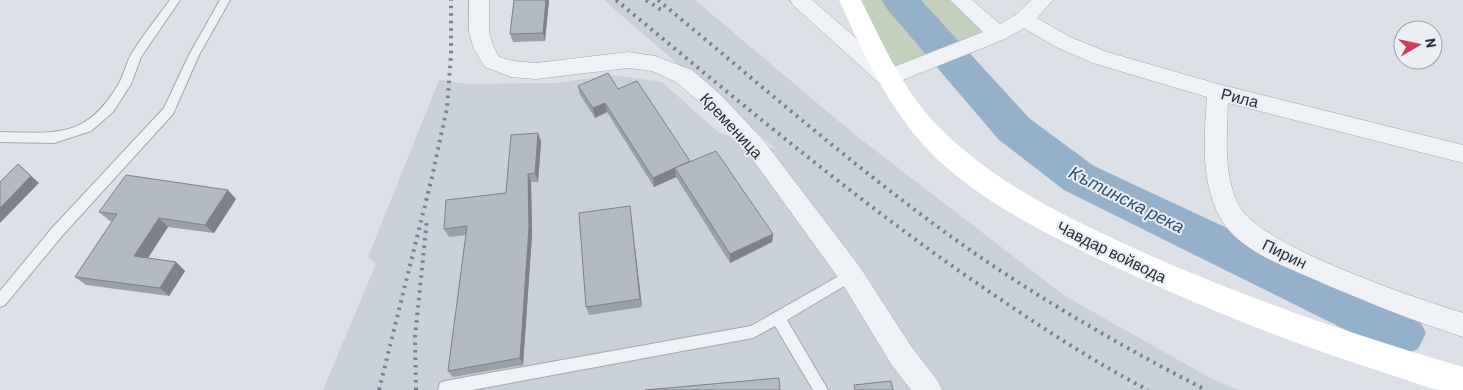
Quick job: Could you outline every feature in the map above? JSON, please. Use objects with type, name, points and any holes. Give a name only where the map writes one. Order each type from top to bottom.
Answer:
[{"type":"street","name":"Кременица","points":[[479,0],[479,32],[484,49],[492,62],[511,69],[536,71],[628,60],[655,64],[684,76],[723,112],[756,147],[851,275],[901,354],[928,390]]},
{"type":"street","points":[[800,0],[888,78],[998,34],[1024,19],[1043,0]]},
{"type":"street","name":"Чавдар войвода","points":[[850,0],[888,78],[922,126],[947,152],[984,182],[1061,227],[1140,265],[1226,302],[1390,361],[1463,382]]},
{"type":"street","points":[[960,0],[998,34]]},
{"type":"street","name":"Рила","points":[[1024,19],[1063,42],[1100,58],[1218,92],[1463,154]]},
{"type":"street","name":"Пирин","points":[[1218,92],[1216,132],[1217,174],[1226,206],[1240,227],[1262,244],[1341,279],[1434,316],[1463,325]]},
{"type":"lane","points":[[0,137],[54,138],[87,128],[109,109],[125,84],[136,56],[175,0]]},
{"type":"lane","points":[[0,301],[57,232],[169,111],[194,55],[225,0]]},
{"type":"lane","points":[[446,390],[445,388],[753,332],[851,275]]},
{"type":"lane","points":[[778,318],[822,390]]},
{"type":"shaded area","points":[[604,0],[695,0],[854,134],[1065,296],[1212,379],[1238,390],[323,390],[376,264],[368,257],[439,80],[470,84],[555,83],[612,75],[662,82],[719,133],[776,149]]},
{"type":"green space","points":[[850,0],[960,0],[998,34],[888,78]]},
{"type":"building","points":[[514,0],[546,0],[543,33],[510,34]]},
{"type":"building","points":[[608,73],[618,89],[637,81],[690,161],[653,178],[605,103],[593,108],[578,86]]},
{"type":"building","points":[[538,133],[535,173],[528,174],[529,227],[520,358],[448,371],[467,226],[444,229],[446,200],[506,193],[511,135]]},
{"type":"building","points":[[716,151],[773,234],[730,254],[675,168]]},
{"type":"building","points":[[18,164],[31,176],[0,208],[0,182]]},
{"type":"building","points":[[126,175],[228,190],[205,225],[159,218],[134,256],[176,262],[160,288],[75,277],[117,214],[99,212]]},
{"type":"building","points":[[630,206],[640,299],[586,307],[579,213]]},
{"type":"building","points":[[779,378],[780,390],[645,390]]},
{"type":"building","points":[[891,381],[893,390],[855,390],[854,385]]},
{"type":"waterway","name":"Кътинска река","points":[[900,0],[1014,129],[1079,178],[1401,333]]},
{"type":"railway","points":[[379,390],[432,177],[447,108],[451,55],[451,0]]},
{"type":"railway","points":[[616,0],[806,155],[952,266],[1038,325],[1148,390]]},
{"type":"railway","points":[[646,0],[663,11]]},
{"type":"railway","points":[[658,0],[866,172],[970,250],[1069,314],[1206,390]]},
{"type":"railway","points":[[416,390],[415,337],[427,219]]}]
